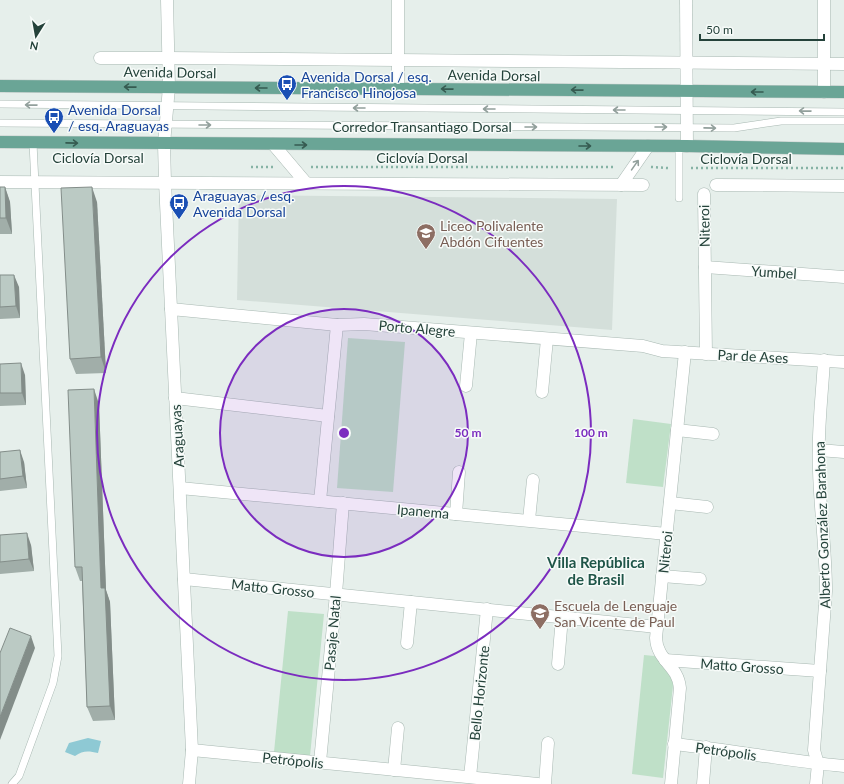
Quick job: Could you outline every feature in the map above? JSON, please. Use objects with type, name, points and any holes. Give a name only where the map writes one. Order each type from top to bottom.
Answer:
[{"type":"main road","name":"Avenida Dorsal","points":[[0,86],[844,92]]},
{"type":"main road","points":[[0,142],[683,146],[844,149]]},
{"type":"street","name":"Araguayas","points":[[167,0],[169,88],[164,144],[165,182],[192,750],[189,784]]},
{"type":"street","points":[[398,0],[398,89]]},
{"type":"street","points":[[683,146],[687,127],[686,0]]},
{"type":"street","points":[[824,0],[824,92]]},
{"type":"street","name":"Avenida Dorsal","points":[[100,58],[844,64]]},
{"type":"street","points":[[273,144],[306,183]]},
{"type":"street","points":[[621,185],[648,146]]},
{"type":"street","points":[[0,182],[643,185]]},
{"type":"street","points":[[716,185],[844,186]]},
{"type":"street","name":"Niteroi","points":[[704,194],[706,354]]},
{"type":"street","name":"Yumbel","points":[[705,267],[844,277]]},
{"type":"street","name":"Porto Alegre","points":[[171,309],[337,325],[364,324],[643,346],[662,351]]},
{"type":"street","points":[[320,501],[337,325]]},
{"type":"street","points":[[466,386],[471,333]]},
{"type":"street","points":[[542,392],[547,339]]},
{"type":"street","name":"Par de Ases","points":[[662,351],[844,362]]},
{"type":"street","name":"Niteroi","points":[[674,744],[680,688],[679,680],[677,673],[656,647],[685,352]]},
{"type":"street","name":"Alberto González Barahona","points":[[816,784],[818,764],[814,750],[826,579],[820,495],[819,450],[824,360]]},
{"type":"street","points":[[175,398],[328,416]]},
{"type":"street","points":[[677,430],[713,434]]},
{"type":"street","points":[[819,450],[844,452]]},
{"type":"street","points":[[456,514],[459,472]]},
{"type":"street","points":[[529,520],[533,480]]},
{"type":"street","name":"Ipanema","points":[[180,488],[666,534]]},
{"type":"street","name":"Pasaje Natal","points":[[320,762],[336,594],[342,503]]},
{"type":"street","points":[[670,503],[707,507]]},
{"type":"street","points":[[662,576],[700,579]]},
{"type":"street","name":"Matto Grosso","points":[[184,578],[657,627]]},
{"type":"street","points":[[407,643],[410,602]]},
{"type":"street","name":"Bello Horizonte","points":[[470,777],[487,609]]},
{"type":"street","points":[[558,664],[562,617]]},
{"type":"street","name":"Matto Grosso","points":[[665,660],[820,671]]},
{"type":"street","points":[[394,770],[398,728]]},
{"type":"street","points":[[545,784],[548,743]]},
{"type":"street","name":"Petrópolis","points":[[671,784],[674,744],[706,747],[818,764],[844,766]]},
{"type":"street","points":[[703,784],[706,747]]},
{"type":"street","name":"Petrópolis","points":[[192,750],[538,784]]},
{"type":"lane","name":"Corredor Transantiago Dorsal","points":[[0,104],[168,107],[844,112]]},
{"type":"lane","name":"Corredor Transantiago Dorsal","points":[[0,123],[734,128],[781,121],[844,121]]},
{"type":"lane","points":[[12,784],[19,776],[54,683],[58,656],[33,143]]},
{"type":"lane","points":[[679,198],[679,168],[683,146]]},
{"type":"path","name":"Ciclovía Dorsal","points":[[246,167],[844,168]]},
{"type":"shaded area","name":"Liceo Polivalente Abdón Cifuentes","points":[[239,195],[617,199],[612,330],[237,300]]},
{"type":"green space","points":[[348,338],[405,342],[393,492],[337,488]]},
{"type":"green space","points":[[633,419],[671,424],[663,487],[626,483]]},
{"type":"green space","points":[[288,611],[324,614],[310,756],[274,752]]},
{"type":"green space","points":[[644,655],[676,658],[663,778],[632,774]]},
{"type":"water","points":[[88,738],[101,741],[98,753],[86,752],[75,756],[65,752],[69,743]]},
{"type":"building","points":[[0,187],[5,187],[6,218],[0,218]]},
{"type":"building","points":[[92,187],[101,357],[70,359],[61,188]]},
{"type":"building","points":[[0,275],[14,275],[16,306],[0,307]]},
{"type":"building","points":[[21,363],[22,393],[0,393],[0,364]]},
{"type":"building","points":[[94,389],[101,588],[105,588],[110,706],[87,707],[82,567],[75,567],[68,390]]},
{"type":"building","points":[[20,450],[23,476],[0,479],[0,452]]},
{"type":"building","points":[[27,533],[29,559],[0,562],[0,535]]},
{"type":"building","points":[[10,628],[31,636],[0,717],[0,653]]},
{"type":"place","name":"Avenida Dorsal / esq. Francisco Hinojosa","points":[[287,101]]},
{"type":"place","name":"Avenida Dorsal / esq. Araguayas","points":[[54,134]]},
{"type":"place","name":"Araguayas / esq. Avenida Dorsal","points":[[179,220]]},
{"type":"place","name":"Liceo Polivalente Abdón Cifuentes","points":[[426,250]]},
{"type":"place","name":"Escuela de Lenguaje San Vicente de Paul","points":[[540,630]]},
{"type":"district","name":"Villa República de Brasil","points":[[596,570]]}]
